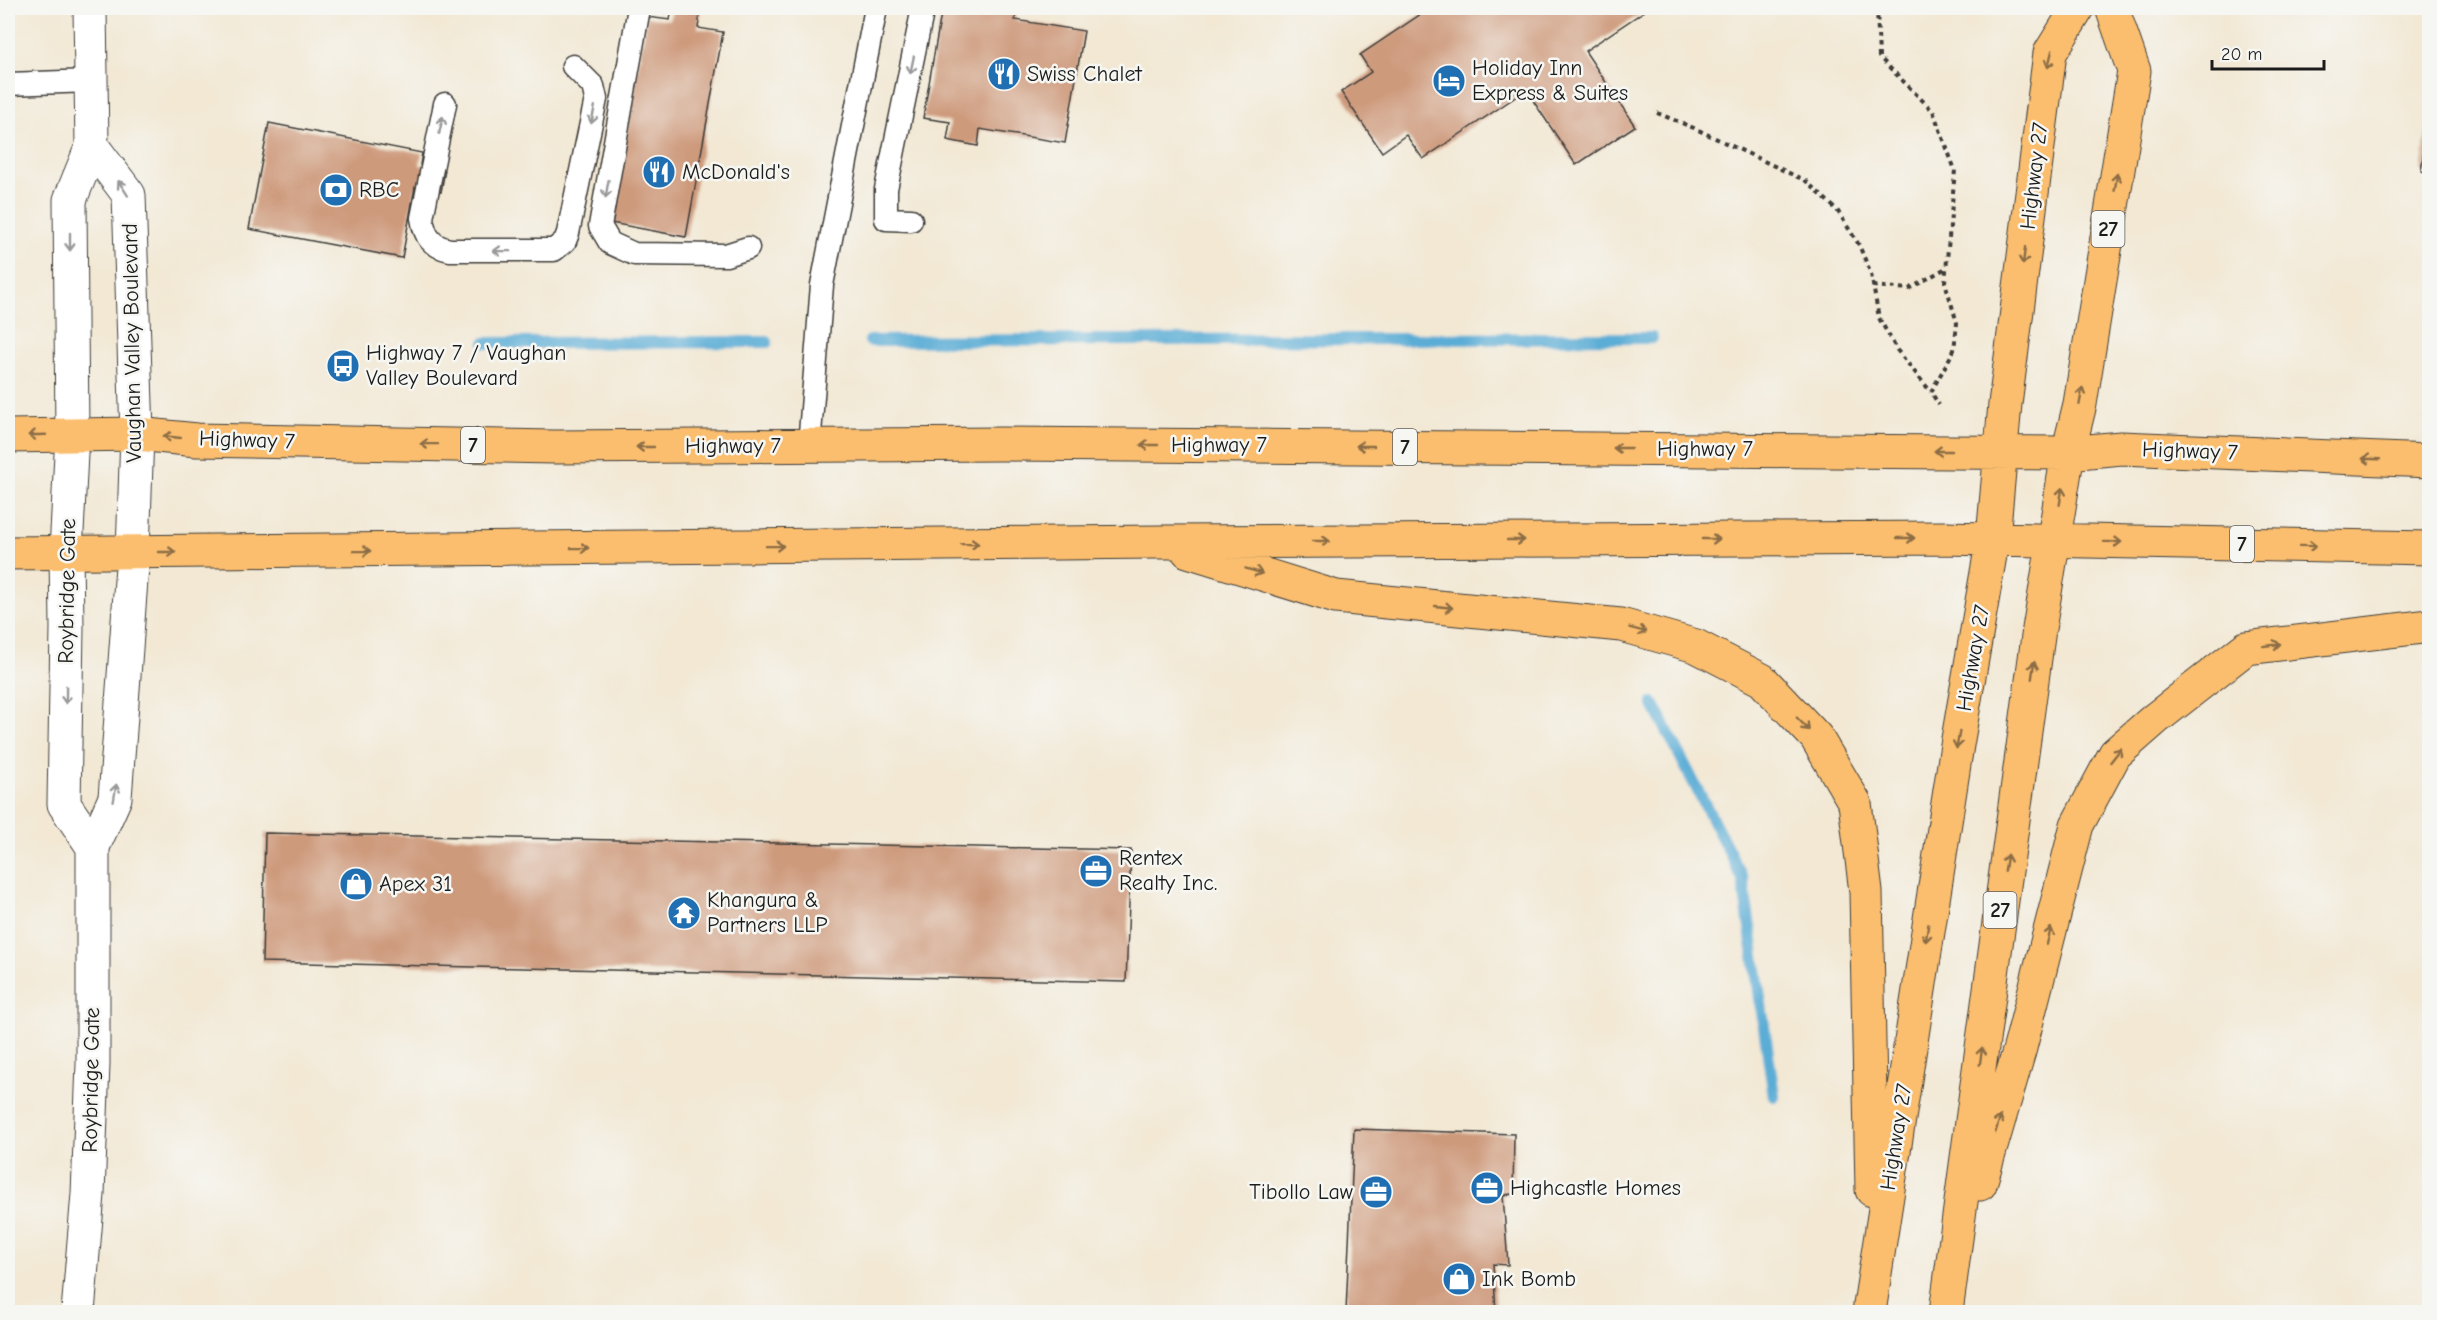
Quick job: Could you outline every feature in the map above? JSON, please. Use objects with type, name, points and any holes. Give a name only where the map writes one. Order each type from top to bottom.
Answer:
[{"type":"main road","name":"Highway 27","points":[[1869,1312],[1957,745],[1993,538],[2005,404],[2050,53],[2078,8]]},
{"type":"main road","name":"27","points":[[1946,1312],[2022,747],[2068,453],[2080,404],[2134,71],[2112,8]]},
{"type":"main road","name":"Highway 7","points":[[8,436],[137,434],[197,440],[554,447],[1014,444],[2068,453],[2121,448],[2430,461]]},
{"type":"main road","name":"7","points":[[8,553],[1158,542],[1993,538],[2430,548]]},
{"type":"main road","points":[[1158,542],[1336,597],[1621,625],[1696,646],[1762,680],[1816,737],[1855,803],[1866,891],[1874,1273]]},
{"type":"main road","points":[[1951,1281],[2020,1048],[2077,825],[2115,754],[2155,719],[2246,648],[2430,626]]},
{"type":"street","points":[[72,434],[69,200],[92,146],[90,8]]},
{"type":"street","name":"Vaughan Valley Boulevard","points":[[92,146],[129,195],[137,434],[133,553]]},
{"type":"street","name":"Roybridge Gate","points":[[72,434],[66,552],[64,804],[93,847]]},
{"type":"street","name":"Roybridge Gate","points":[[78,1312],[88,1194],[92,1088],[93,847],[115,798],[133,553]]},
{"type":"lane","points":[[639,8],[600,226],[610,243],[634,254],[726,255],[748,248]]},
{"type":"lane","points":[[809,446],[822,285],[876,8]]},
{"type":"lane","points":[[911,220],[886,219],[886,189],[923,8]]},
{"type":"lane","points":[[445,104],[422,218],[425,234],[430,241],[450,250],[554,250],[565,241],[568,233],[596,99],[593,86],[573,66]]},
{"type":"lane","points":[[8,84],[91,81]]},
{"type":"path","points":[[1877,8],[1879,57],[1933,111],[1955,170],[1945,282],[1957,323],[1954,350],[1931,392]]},
{"type":"path","points":[[1657,113],[1806,181],[1837,210],[1859,245],[1873,286],[1879,318],[1897,350],[1931,392],[1938,405]]},
{"type":"path","points":[[1873,286],[1909,289],[1946,268]]},
{"type":"building","name":"McDonald's","points":[[672,8],[701,8],[698,28],[723,32],[686,237],[611,223],[647,17],[670,20]]},
{"type":"building","name":"Swiss Chalet","points":[[942,8],[1017,8],[1015,20],[1084,31],[1065,143],[980,129],[978,146],[947,140],[950,122],[923,118]]},
{"type":"building","name":"Holiday Inn Express & Suites","points":[[1430,8],[1649,8],[1585,51],[1635,126],[1576,165],[1526,90],[1423,159],[1406,135],[1382,152],[1341,92],[1371,72],[1360,55]]},
{"type":"building","points":[[2428,120],[2430,120],[2430,173],[2421,171]]},
{"type":"building","name":"RBC","points":[[269,123],[422,153],[420,165],[445,170],[441,192],[415,187],[402,258],[249,229]]},
{"type":"building","points":[[265,833],[1131,850],[1126,982],[262,962]]},
{"type":"building","points":[[1354,1129],[1514,1134],[1513,1194],[1503,1195],[1508,1265],[1493,1264],[1496,1312],[1346,1312]]},
{"type":"waterway","points":[[870,341],[1652,338]]},
{"type":"waterway","points":[[485,343],[767,342]]},
{"type":"waterway","points":[[1653,703],[1743,879],[1774,1096]]},
{"type":"place","name":"Swiss Chalet","points":[[1004,74]]},
{"type":"place","name":"Holiday Inn Express & Suites","points":[[1449,81]]},
{"type":"place","name":"McDonald's","points":[[659,172]]},
{"type":"place","name":"RBC","points":[[336,190]]},
{"type":"place","name":"Highway 7 / Vaughan Valley Boulevard","points":[[343,366]]},
{"type":"place","name":"Rentex Realty Inc.","points":[[1096,871]]},
{"type":"place","name":"Apex 31","points":[[356,884]]},
{"type":"place","name":"Khangura & Partners LLP","points":[[684,913]]},
{"type":"place","name":"Highcastle Homes","points":[[1487,1188]]},
{"type":"place","name":"Tibollo Law","points":[[1376,1192]]},
{"type":"place","name":"Ink Bomb","points":[[1459,1279]]}]
